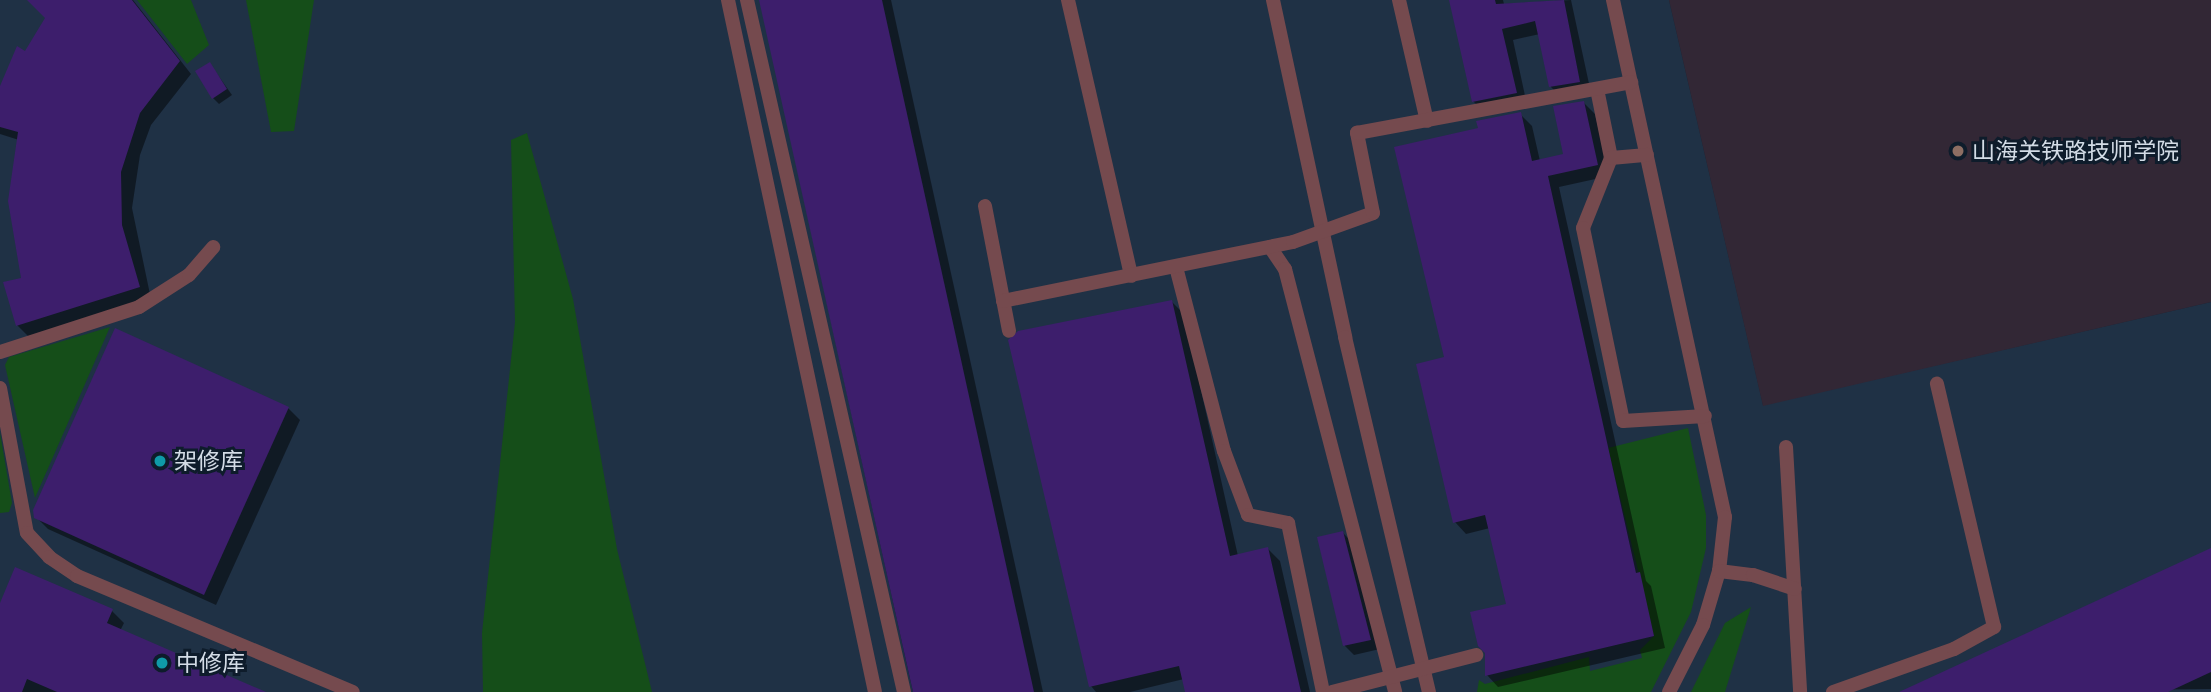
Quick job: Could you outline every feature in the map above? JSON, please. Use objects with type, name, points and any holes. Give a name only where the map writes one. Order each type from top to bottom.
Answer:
[{"type":"lane","points":[[728,0],[875,692]]},
{"type":"lane","points":[[747,0],[904,692]]},
{"type":"lane","points":[[1068,0],[1131,276]]},
{"type":"lane","points":[[1273,0],[1429,692]]},
{"type":"lane","points":[[1399,0],[1427,121]]},
{"type":"lane","points":[[1613,0],[1725,517],[1718,572],[1703,625],[1669,692]]},
{"type":"lane","points":[[1003,302],[1270,247],[1373,213],[1357,133],[1631,82]]},
{"type":"lane","points":[[1597,89],[1611,158],[1583,228],[1623,421],[1705,416]]},
{"type":"lane","points":[[1611,158],[1647,155]]},
{"type":"lane","points":[[985,206],[1009,331]]},
{"type":"lane","points":[[0,352],[139,307],[189,275],[213,247]]},
{"type":"lane","points":[[1270,247],[1285,269],[1393,685]]},
{"type":"lane","points":[[1176,267],[1224,451],[1248,515],[1288,523],[1323,692]]},
{"type":"lane","points":[[1833,692],[1954,649],[1994,627],[1937,384]]},
{"type":"lane","points":[[0,387],[27,533],[50,557],[77,576],[353,692]]},
{"type":"lane","points":[[1786,447],[1800,692]]},
{"type":"lane","points":[[1718,572],[1753,575],[1795,589]]},
{"type":"lane","points":[[1332,692],[1393,685],[1423,666],[1476,655]]},
{"type":"shaded area","points":[[0,0],[1669,0],[1763,405],[2211,302],[2211,692],[0,692]]},
{"type":"shaded area","name":"山海关铁路技师学院","points":[[1669,0],[2211,0],[2211,302],[1763,406]]},
{"type":"green space","points":[[137,0],[191,0],[209,45],[187,64]]},
{"type":"green space","points":[[246,0],[314,0],[294,131],[271,132]]},
{"type":"green space","points":[[527,133],[573,299],[617,549],[652,692],[483,692],[482,633],[515,322],[511,140]]},
{"type":"green space","points":[[110,327],[35,498],[5,365],[9,357]]},
{"type":"green space","points":[[1688,428],[1706,515],[1706,548],[1691,612],[1651,692],[1477,692],[1479,680],[1485,684],[1589,657],[1590,671],[1642,658],[1640,650],[1654,636],[1608,448]]},
{"type":"green space","points":[[0,433],[12,503],[9,512],[0,513]]},
{"type":"green space","points":[[1751,607],[1725,692],[1691,692],[1725,623]]},
{"type":"building","points":[[27,0],[132,0],[180,61],[140,113],[121,172],[122,225],[140,287],[16,326],[3,282],[21,278],[8,201],[18,132],[0,127],[0,86],[17,46],[25,51],[45,18]]},
{"type":"building","points":[[759,0],[882,0],[1034,692],[913,692]]},
{"type":"building","points":[[1449,0],[1495,0],[1496,4],[1564,0],[1580,82],[1549,87],[1535,21],[1502,29],[1517,93],[1472,102]]},
{"type":"building","points":[[210,62],[227,89],[212,99],[195,71]]},
{"type":"building","points":[[1584,101],[1598,165],[1548,176],[1636,573],[1640,572],[1654,636],[1485,676],[1485,653],[1478,646],[1470,612],[1506,604],[1485,515],[1453,523],[1416,364],[1444,357],[1394,147],[1478,128],[1476,121],[1521,112],[1532,161],[1563,154],[1553,106]]},
{"type":"building","points":[[1172,300],[1230,556],[1268,547],[1301,692],[1185,692],[1179,666],[1089,687],[1008,340],[1018,331]]},
{"type":"building","name":"架修库","points":[[115,328],[289,407],[204,595],[34,518],[33,510]]},
{"type":"building","points":[[1343,531],[1371,640],[1343,646],[1317,537]]},
{"type":"building","points":[[2211,548],[2211,672],[2168,692],[1899,692]]},
{"type":"building","points":[[15,567],[113,609],[107,623],[266,692],[57,692],[27,679],[22,692],[0,692],[0,603]]},
{"type":"place","name":"山海关铁路技师学院","points":[[1958,151]]},
{"type":"place","name":"架修库","points":[[160,461]]},
{"type":"place","name":"中修库","points":[[162,663]]}]
